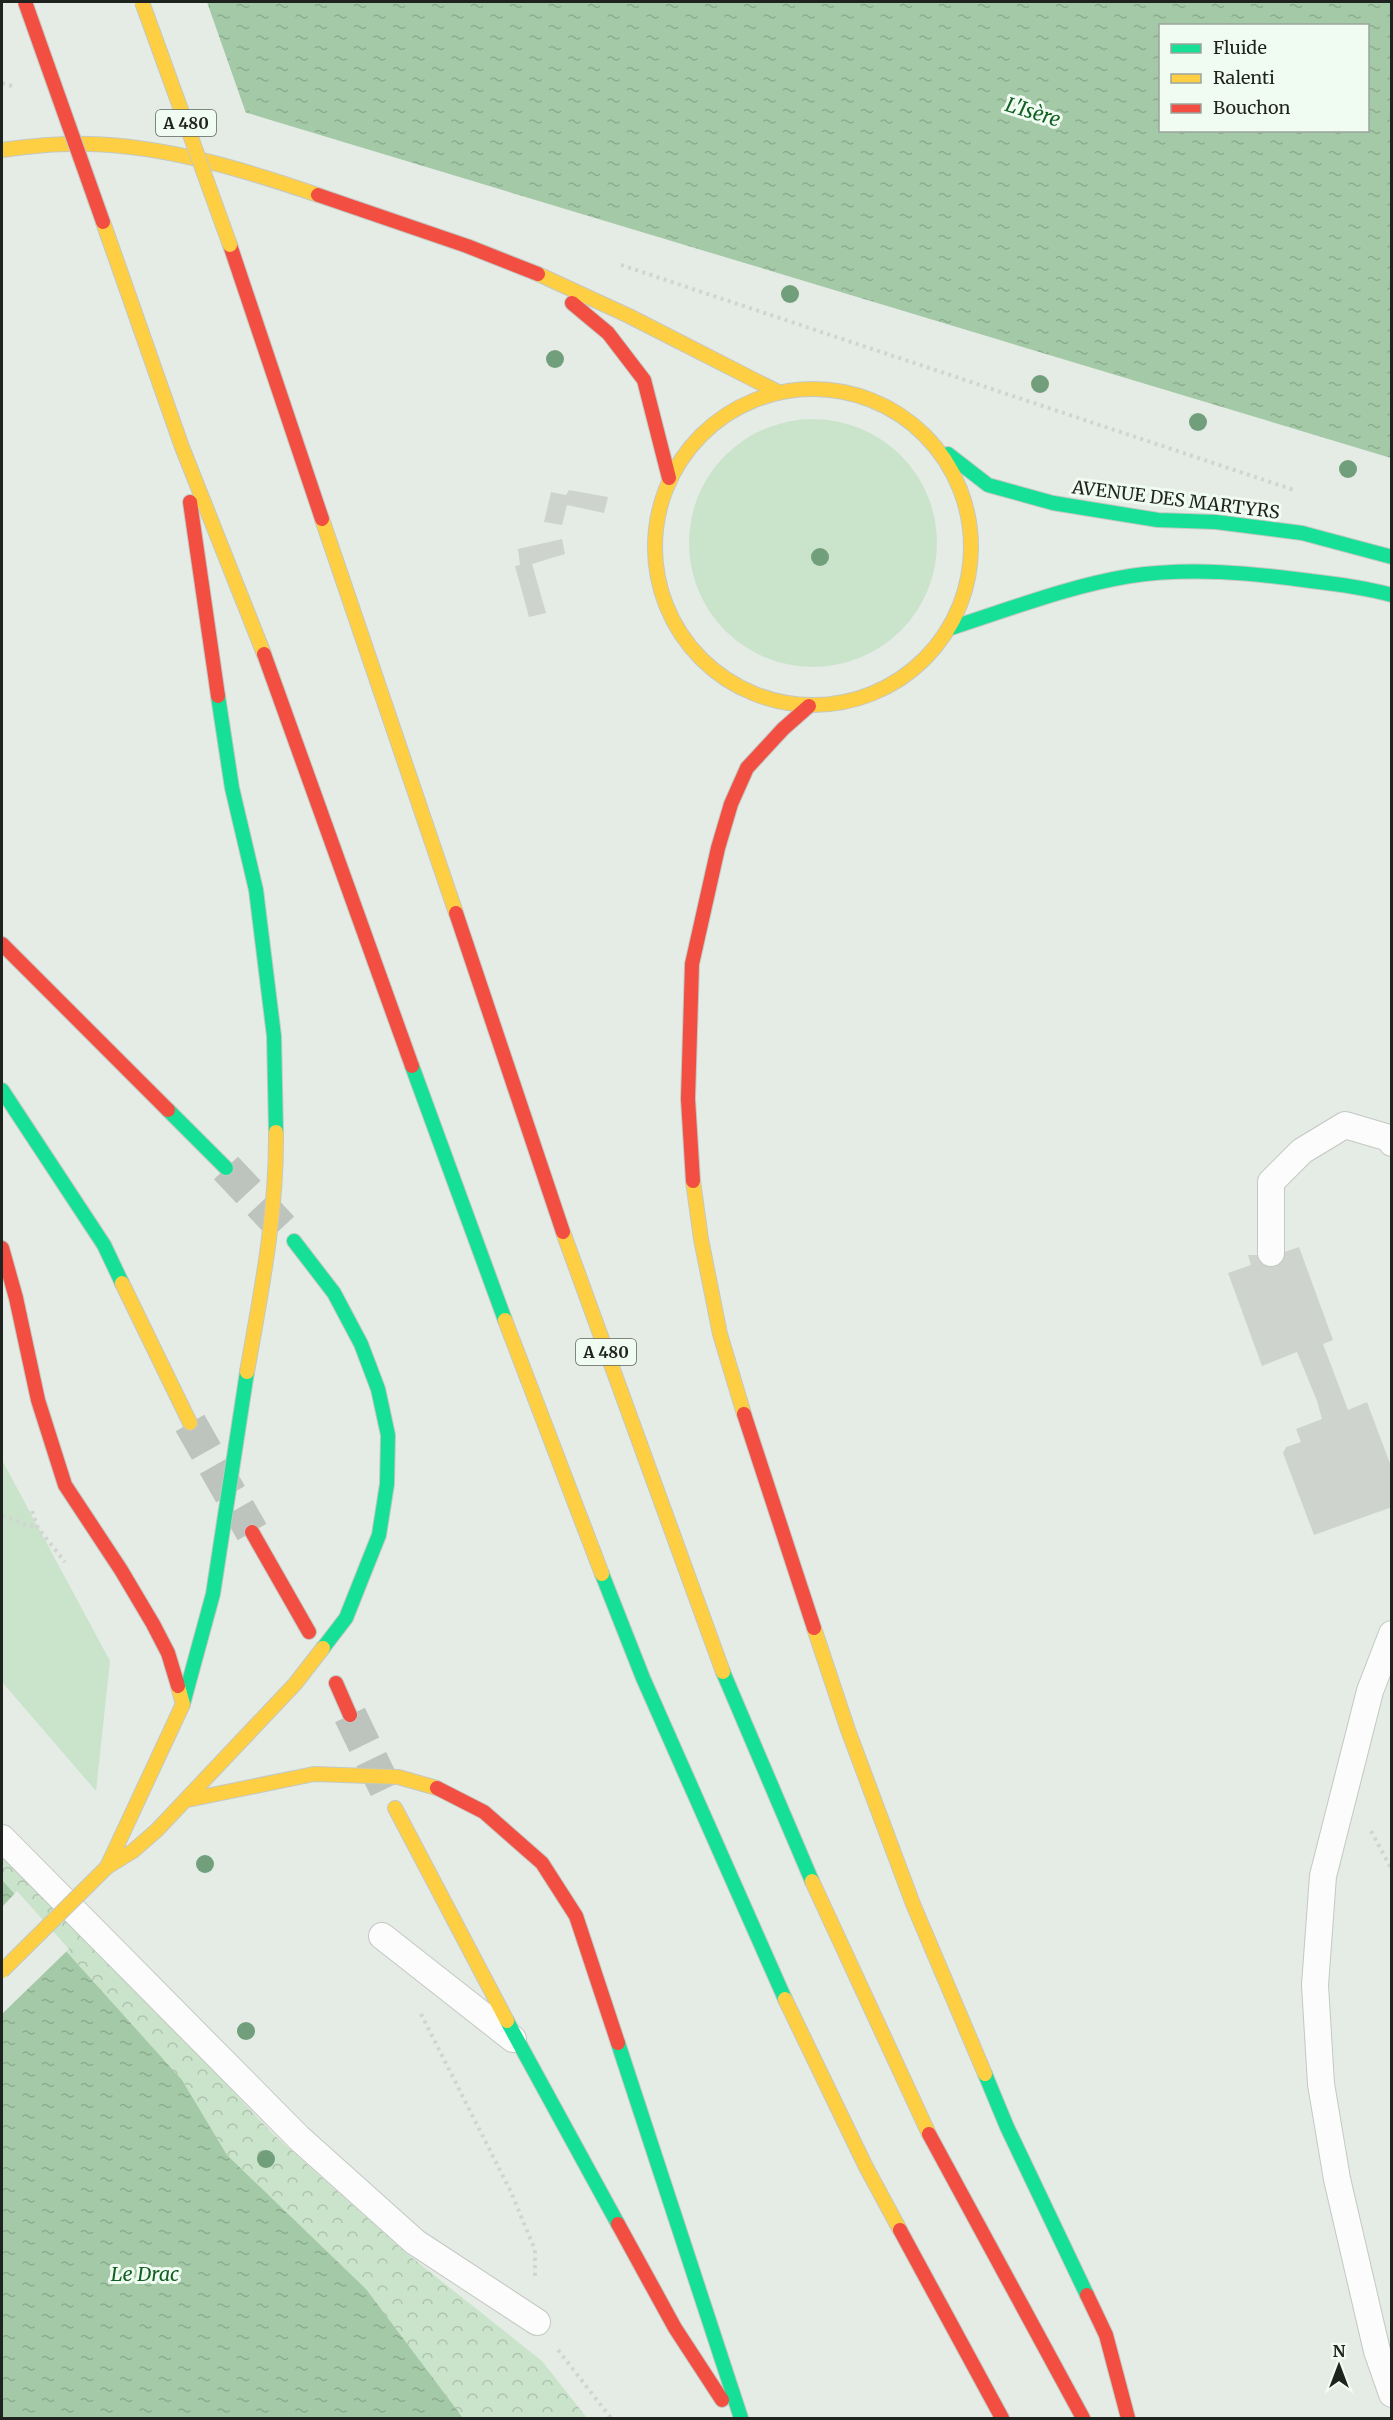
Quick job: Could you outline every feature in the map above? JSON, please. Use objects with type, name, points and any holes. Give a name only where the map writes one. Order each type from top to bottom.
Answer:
[{"type":"main road","points":[[25,2],[182,447],[275,682],[526,1380],[643,1678],[806,2046],[871,2177],[1002,2418]]},
{"type":"main road","name":"A 480","points":[[142,2],[230,245],[586,1299],[716,1656],[821,1901],[931,2139],[1083,2418]]},
{"type":"main road","points":[[2,150],[84,142],[153,148],[220,163],[458,242],[539,274],[680,340],[778,392]]},
{"type":"main road","points":[[539,274],[608,333],[644,380],[669,478]]},
{"type":"main road","points":[[822,388],[864,396],[903,415],[935,444],[961,485],[972,533],[969,583],[951,628],[914,670],[864,698],[809,706],[757,696],[711,670],[677,630],[657,581],[655,529],[669,478],[696,438],[734,409],[778,392],[822,388]]},
{"type":"main road","name":"AVENUE DES MARTYRS","points":[[935,444],[988,485],[1053,503],[1158,520],[1216,522],[1302,533],[1392,556]]},
{"type":"main road","points":[[107,1867],[183,1704],[215,1584],[269,1242],[276,1156],[274,1036],[258,901],[232,788],[182,447]]},
{"type":"main road","points":[[951,628],[1051,596],[1153,573],[1209,571],[1260,573],[1374,590],[1392,595]]},
{"type":"main road","points":[[809,706],[783,729],[747,768],[730,804],[692,963],[688,1099],[692,1172],[700,1239],[720,1334],[746,1421],[848,1730],[913,1904],[1007,2127],[1106,2335],[1128,2418]]},
{"type":"main road","points":[[2,944],[226,1168]]},
{"type":"main road","points":[[2,1090],[104,1245],[190,1423]]},
{"type":"main road","points":[[2,1971],[107,1867],[133,1851],[187,1800],[295,1684],[346,1618],[379,1535],[387,1484],[388,1435],[378,1389],[362,1344],[334,1293],[294,1241]]},
{"type":"main road","points":[[2,1248],[16,1298],[38,1400],[65,1485],[121,1570],[153,1624],[168,1653],[183,1704]]},
{"type":"main road","points":[[252,1532],[309,1632]]},
{"type":"main road","points":[[336,1683],[350,1715]]},
{"type":"main road","points":[[187,1800],[314,1774],[398,1777],[444,1790],[484,1812],[542,1863],[576,1916],[741,2418]]},
{"type":"main road","points":[[395,1808],[472,1958],[675,2328],[734,2418]]},
{"type":"lane","points":[[1271,1253],[1271,1182],[1302,1151],[1345,1125],[1389,1138],[1392,1143]]},
{"type":"lane","points":[[1392,1634],[1370,1691],[1323,1876],[1316,1985],[1321,2084],[1337,2179],[1377,2350],[1392,2394]]},
{"type":"lane","points":[[2,1838],[299,2138],[416,2242],[537,2322]]},
{"type":"lane","points":[[382,1936],[522,2047]]},
{"type":"path","points":[[2,83],[13,86]]},
{"type":"path","points":[[613,263],[1301,492]]},
{"type":"path","points":[[2,1516],[38,1528],[66,1563]]},
{"type":"path","points":[[420,2010],[511,2192],[535,2250],[537,2322],[611,2418]]},
{"type":"green space","points":[[801,419],[825,419],[849,424],[872,433],[901,455],[923,484],[928,495],[935,519],[937,543],[935,567],[928,591],[923,602],[901,631],[872,653],[861,658],[825,667],[801,667],[777,662],[754,653],[734,639],[717,622],[703,602],[694,579],[689,555],[689,531],[694,507],[703,484],[717,464],[734,447],[754,433],[777,424]]},
{"type":"green space","points":[[2,1460],[110,1661],[96,1791],[2,1682]]},
{"type":"green space","points":[[2,1848],[273,2134],[406,2253],[542,2361],[587,2418],[463,2418],[366,2289],[227,2155],[182,2080],[2,1880]]},
{"type":"water","name":"L'Isère","points":[[2,2],[1391,2],[1391,458],[2,39]]},
{"type":"water","name":"Le Drac","points":[[2,1880],[182,2080],[227,2155],[366,2289],[463,2418],[2,2418]]},
{"type":"pier","points":[[2,2],[207,2],[247,116],[2,42]]},
{"type":"pier","points":[[17,1891],[69,1949],[2,2014],[2,1907]]},
{"type":"building","points":[[569,490],[608,497],[604,513],[567,505],[562,525],[544,522],[551,492],[566,495]]},
{"type":"building","points":[[562,539],[565,554],[532,564],[546,613],[529,617],[515,566],[520,565],[518,549]]},
{"type":"building","points":[[1299,1247],[1333,1340],[1323,1344],[1348,1410],[1367,1402],[1392,1469],[1392,1507],[1314,1535],[1283,1453],[1286,1447],[1301,1442],[1296,1429],[1322,1419],[1317,1401],[1297,1352],[1262,1366],[1228,1273],[1251,1265],[1248,1255],[1276,1255]]},
{"type":"tunnel","points":[[226,1168],[287,1233]]},
{"type":"tunnel","points":[[190,1423],[252,1532]]},
{"type":"tunnel","points":[[350,1715],[391,1800]]},
{"type":"traffic: fast","points":[[948,454],[988,485],[1053,503],[1158,520],[1216,522],[1302,533],[1392,557]]},
{"type":"traffic: fast","points":[[951,628],[1107,580],[1153,573],[1221,572],[1266,576],[1342,585],[1392,595]]},
{"type":"traffic: fast","points":[[218,696],[232,788],[256,890],[274,1036],[276,1132]]},
{"type":"traffic: fast","points":[[412,1066],[505,1320]]},
{"type":"traffic: fast","points":[[2,1090],[104,1245],[122,1283]]},
{"type":"traffic: fast","points":[[168,1110],[226,1168]]},
{"type":"traffic: fast","points":[[294,1241],[334,1293],[361,1344],[378,1389],[388,1435],[387,1484],[379,1535],[346,1618],[323,1648]]},
{"type":"traffic: fast","points":[[183,1704],[213,1594],[247,1372]]},
{"type":"traffic: fast","points":[[602,1574],[643,1678],[785,1999]]},
{"type":"traffic: fast","points":[[723,1672],[812,1881]]},
{"type":"traffic: fast","points":[[507,2021],[618,2224]]},
{"type":"traffic: fast","points":[[618,2043],[741,2418]]},
{"type":"traffic: fast","points":[[985,2074],[1007,2127],[1087,2295]]},
{"type":"traffic: slow","points":[[142,2],[230,245]]},
{"type":"traffic: slow","points":[[2,150],[78,144],[147,149],[234,168],[318,195]]},
{"type":"traffic: slow","points":[[103,222],[182,447],[264,654]]},
{"type":"traffic: slow","points":[[538,274],[629,316],[778,392]]},
{"type":"traffic: slow","points":[[813,389],[844,392],[874,401],[901,415],[925,435],[945,459],[959,486],[968,516],[971,547],[968,578],[959,608],[945,635],[925,659],[901,679],[874,693],[844,702],[813,705],[782,702],[752,693],[725,679],[701,659],[681,635],[667,608],[658,578],[655,547],[658,516],[667,486],[681,459],[701,435],[725,415],[752,401],[782,392],[813,389]]},
{"type":"traffic: slow","points":[[322,519],[456,913]]},
{"type":"traffic: slow","points":[[247,1372],[271,1223],[276,1132]]},
{"type":"traffic: slow","points":[[693,1181],[701,1239],[720,1334],[744,1414]]},
{"type":"traffic: slow","points":[[563,1232],[723,1672]]},
{"type":"traffic: slow","points":[[122,1283],[190,1423]]},
{"type":"traffic: slow","points":[[505,1320],[602,1574]]},
{"type":"traffic: slow","points":[[814,1628],[848,1730],[913,1904],[985,2074]]},
{"type":"traffic: slow","points":[[107,1867],[133,1851],[157,1830],[295,1684],[323,1648]]},
{"type":"traffic: slow","points":[[107,1867],[183,1704],[178,1686]]},
{"type":"traffic: slow","points":[[187,1800],[314,1774],[398,1777],[437,1788]]},
{"type":"traffic: slow","points":[[395,1808],[507,2021]]},
{"type":"traffic: slow","points":[[2,1971],[107,1867]]},
{"type":"traffic: slow","points":[[812,1881],[929,2134]]},
{"type":"traffic: slow","points":[[785,1999],[866,2167],[900,2230]]},
{"type":"traffic: jam","points":[[25,2],[103,222]]},
{"type":"traffic: jam","points":[[318,195],[467,246],[538,274]]},
{"type":"traffic: jam","points":[[230,245],[322,519]]},
{"type":"traffic: jam","points":[[572,303],[608,333],[644,380],[669,478]]},
{"type":"traffic: jam","points":[[190,502],[218,696]]},
{"type":"traffic: jam","points":[[264,654],[412,1066]]},
{"type":"traffic: jam","points":[[693,1181],[688,1099],[692,964],[718,848],[731,804],[747,768],[783,729],[809,706]]},
{"type":"traffic: jam","points":[[456,913],[563,1232]]},
{"type":"traffic: jam","points":[[2,944],[168,1110]]},
{"type":"traffic: jam","points":[[2,1248],[16,1298],[38,1400],[65,1485],[121,1570],[153,1624],[168,1653],[178,1686]]},
{"type":"traffic: jam","points":[[744,1414],[814,1628]]},
{"type":"traffic: jam","points":[[252,1532],[309,1632]]},
{"type":"traffic: jam","points":[[336,1683],[350,1715]]},
{"type":"traffic: jam","points":[[437,1788],[484,1812],[542,1863],[576,1916],[618,2043]]},
{"type":"traffic: jam","points":[[929,2134],[1083,2418]]},
{"type":"traffic: jam","points":[[618,2224],[675,2328],[722,2400]]},
{"type":"traffic: jam","points":[[900,2230],[1002,2418]]},
{"type":"traffic: jam","points":[[1087,2295],[1106,2335],[1128,2418]]}]
